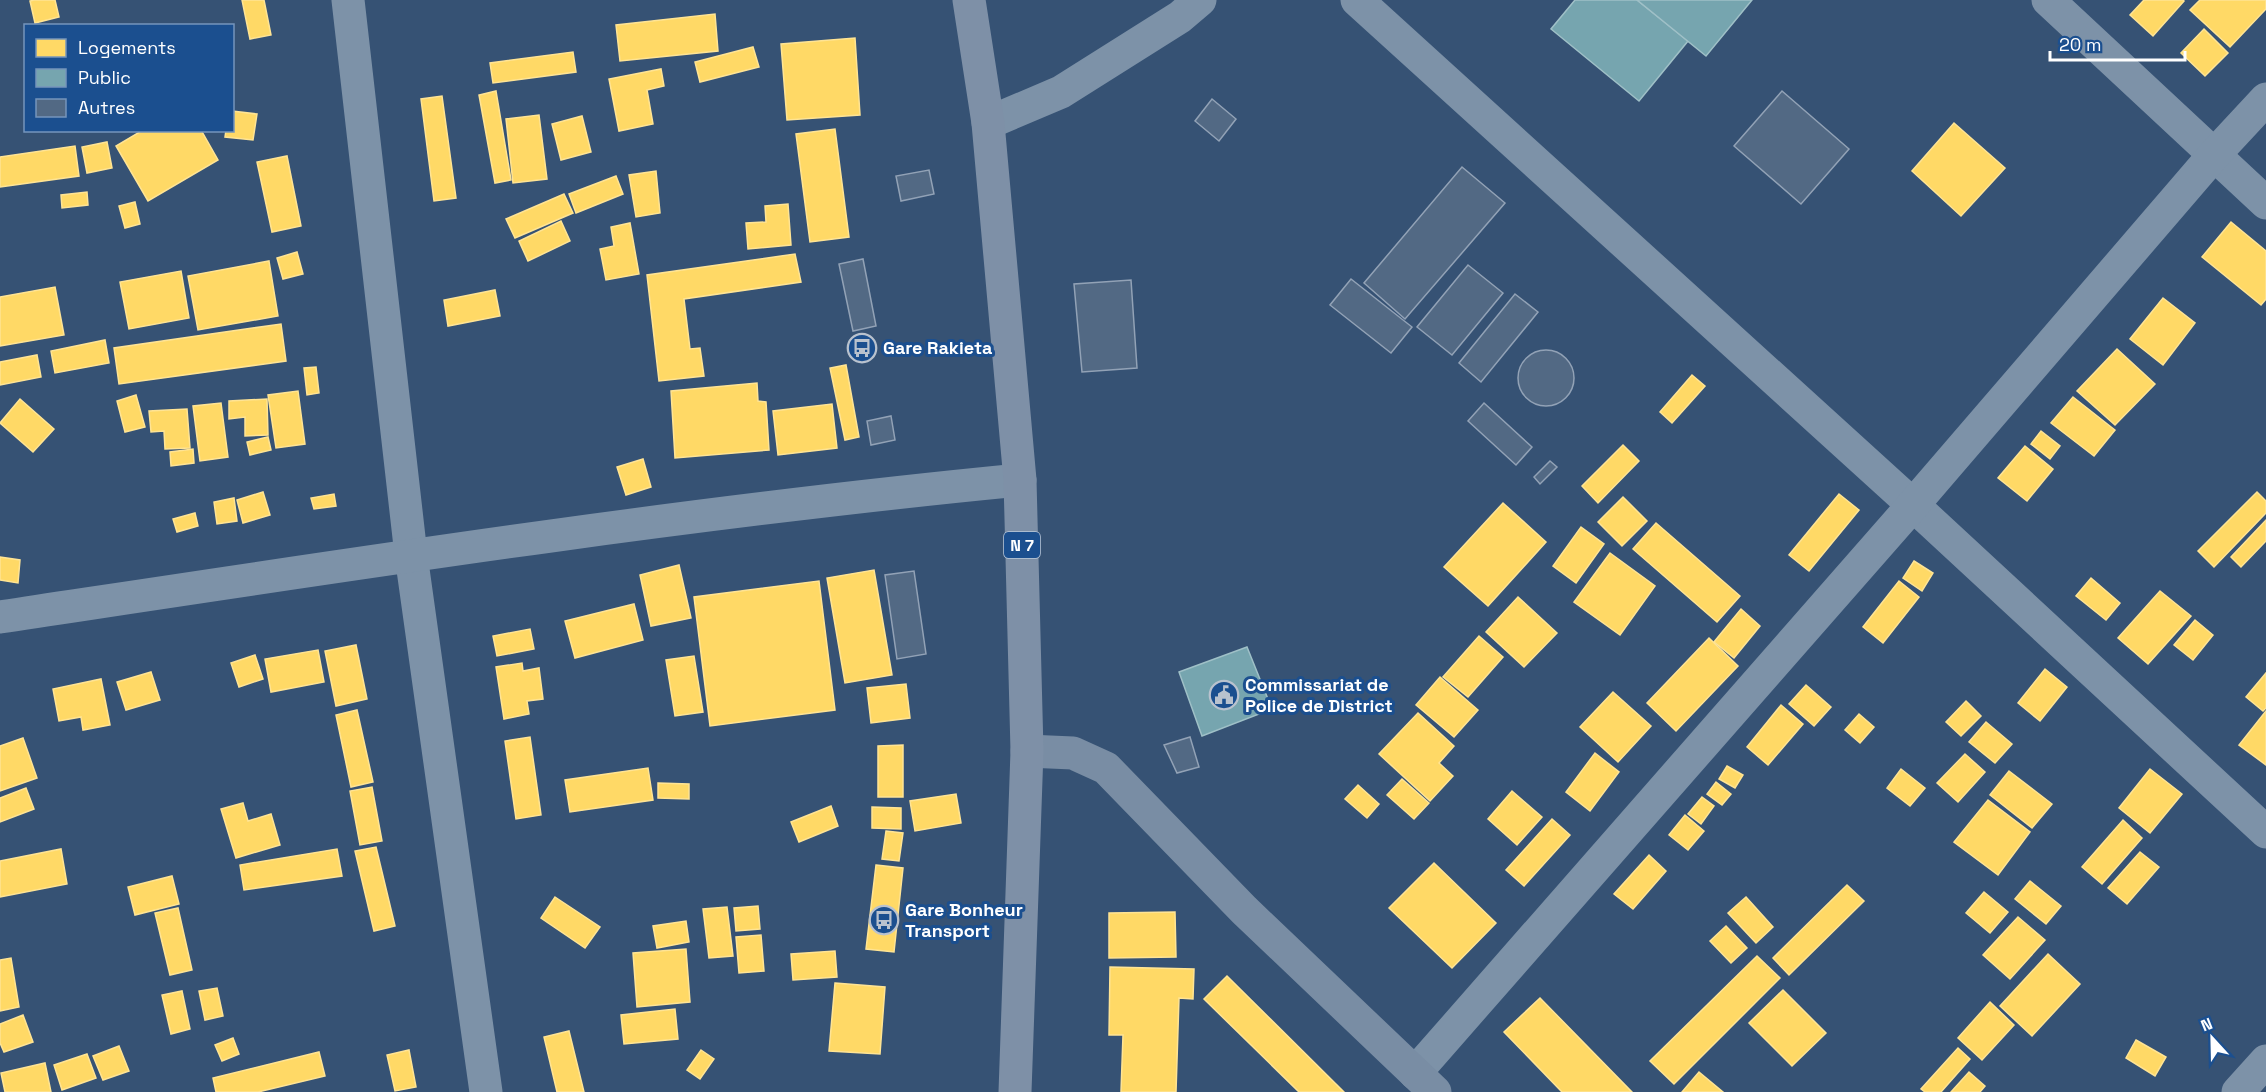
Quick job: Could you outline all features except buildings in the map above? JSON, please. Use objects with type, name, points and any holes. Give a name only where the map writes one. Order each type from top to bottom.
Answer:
[{"type":"highway","name":"N 7","points":[[969,0],[988,123],[1020,480],[1027,751],[1016,1092]]},
{"type":"main road","points":[[1027,751],[1073,753],[1106,768],[1244,910],[1425,1082]]},
{"type":"street","points":[[348,0],[411,555],[486,1092]]},
{"type":"street","points":[[988,123],[1061,92],[1180,17],[1200,0]]},
{"type":"street","points":[[1357,0],[1913,505],[2266,832]]},
{"type":"street","points":[[2048,0],[2266,203]]},
{"type":"street","points":[[1425,1082],[1913,505],[2213,156],[2266,99]]},
{"type":"street","points":[[0,617],[411,555],[858,496],[1020,480]]},
{"type":"street","points":[[2238,1092],[2266,1061]]},
{"type":"place","name":"Gare Rakieta","points":[[862,348]]},
{"type":"place","name":"Commissariat de Police de District","points":[[1224,695]]},
{"type":"place","name":"Gare Bonheur Transport","points":[[884,920]]}]
